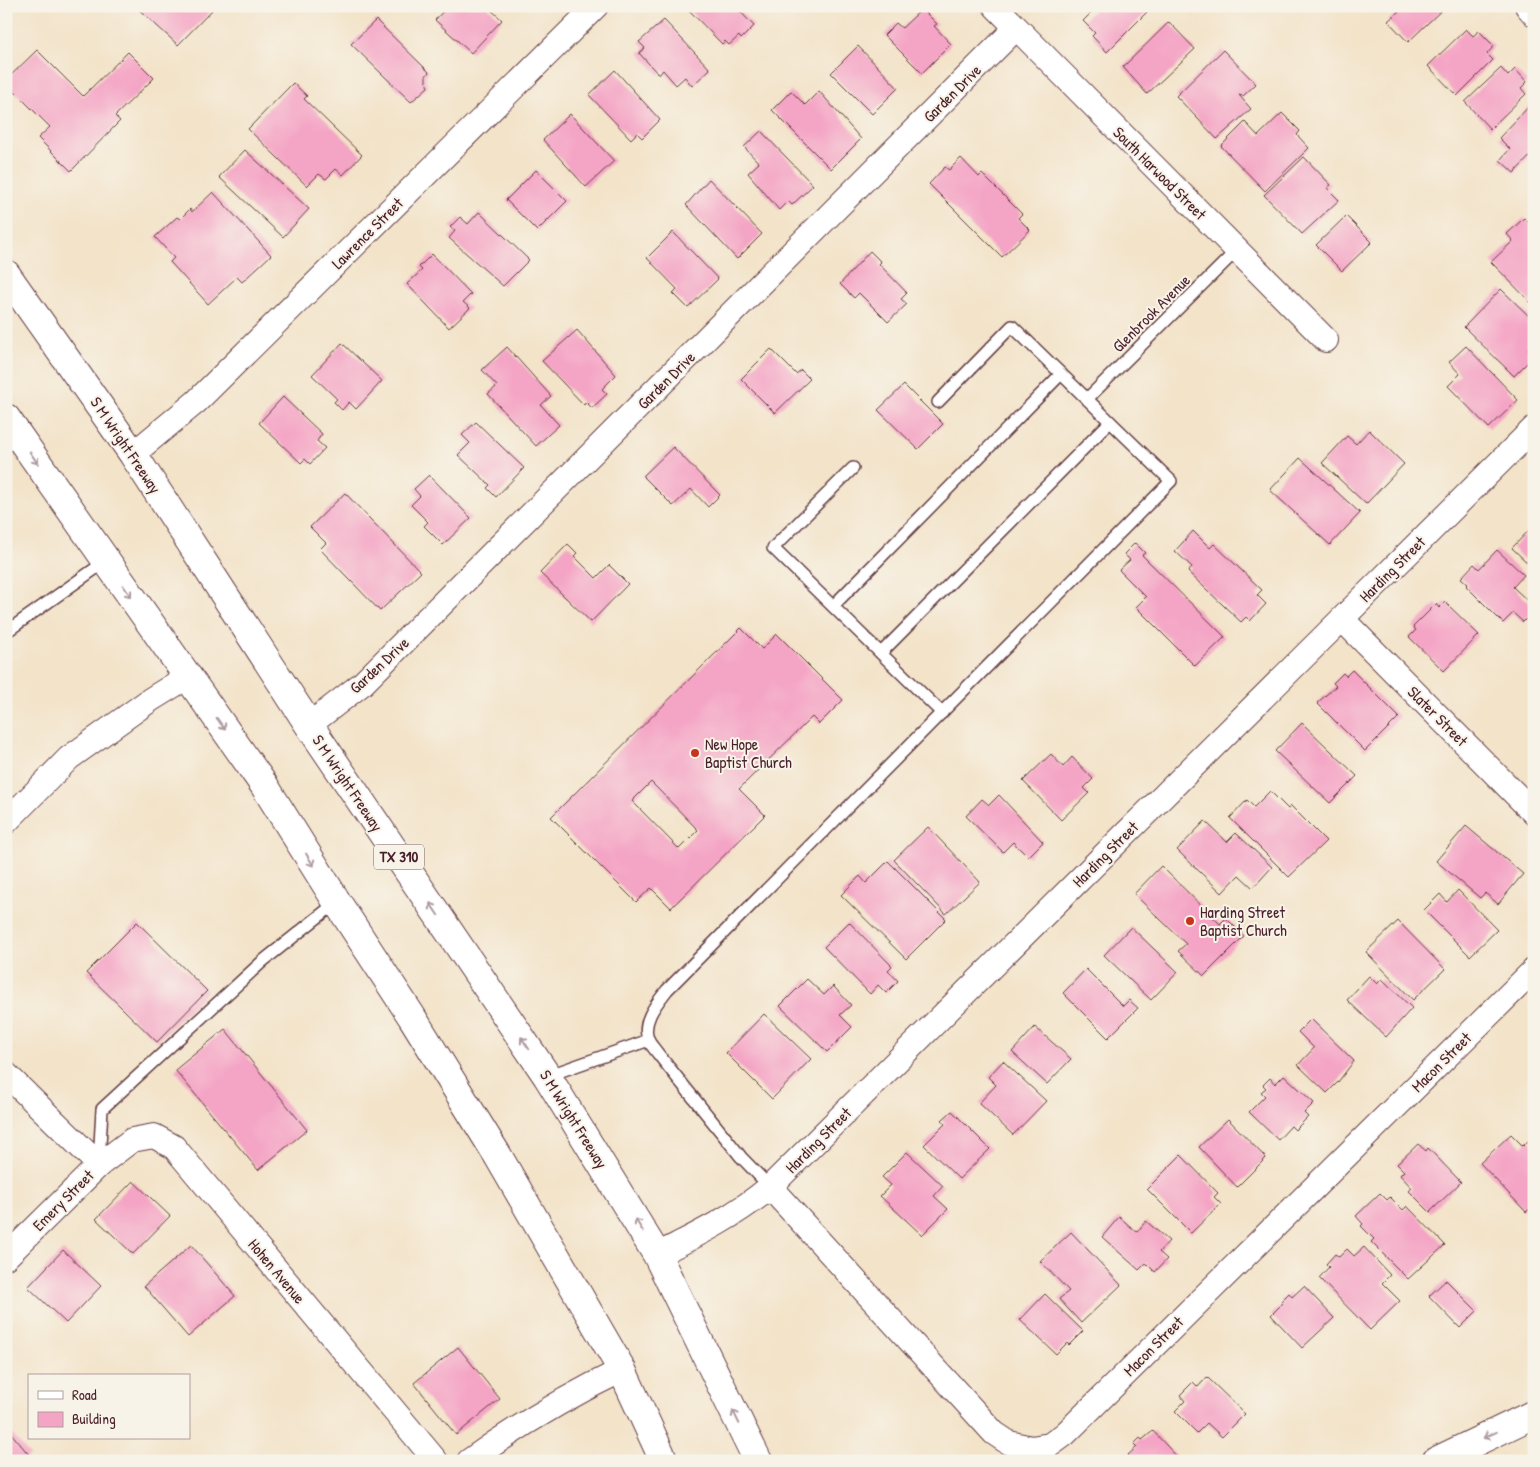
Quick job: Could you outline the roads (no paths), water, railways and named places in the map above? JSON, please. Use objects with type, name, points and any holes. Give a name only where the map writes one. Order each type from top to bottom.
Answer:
[{"type":"main road","name":"S M Wright Freeway","points":[[6,274],[133,454],[309,725],[547,1076],[658,1255],[758,1461]]},
{"type":"main road","points":[[6,418],[264,785],[412,1017],[498,1156],[622,1370],[664,1461]]},
{"type":"main road","points":[[1436,1461],[1534,1414]]},
{"type":"street","name":"Lawrence Street","points":[[133,454],[196,402],[596,6]]},
{"type":"street","name":"South Harwood Street","points":[[995,6],[1326,340]]},
{"type":"street","points":[[1527,6],[1534,14]]},
{"type":"street","name":"Garden Drive","points":[[309,725],[363,683],[1016,28]]},
{"type":"street","name":"Harding Street","points":[[658,1255],[714,1226],[754,1201],[770,1187],[1534,428]]},
{"type":"street","name":"Slater Street","points":[[1342,619],[1534,813]]},
{"type":"street","points":[[6,822],[69,758],[150,700],[187,677]]},
{"type":"street","name":"Macon Street","points":[[770,1187],[994,1433],[1009,1443],[1031,1448],[1050,1445],[1065,1434],[1534,970]]},
{"type":"street","points":[[6,1074],[99,1165]]},
{"type":"street","name":"Hohen Avenue","points":[[99,1165],[132,1140],[154,1136],[174,1147],[436,1461]]},
{"type":"street","name":"Emery Street","points":[[6,1257],[99,1165]]},
{"type":"street","points":[[468,1461],[496,1441],[560,1402],[622,1370]]},
{"type":"lane","name":"Glenbrook Avenue","points":[[1087,399],[1237,250]]},
{"type":"lane","points":[[770,1187],[736,1150],[649,1040],[647,1026],[652,1009],[667,990],[1171,481],[1012,326],[938,402]]},
{"type":"lane","points":[[833,606],[1061,374]]},
{"type":"lane","points":[[881,653],[1110,422]]},
{"type":"lane","points":[[853,468],[773,548],[942,713]]},
{"type":"lane","points":[[6,632],[106,561]]},
{"type":"lane","points":[[99,1165],[102,1109],[262,961],[337,902]]},
{"type":"lane","points":[[547,1076],[649,1040]]},
{"type":"place","name":"New Hope Baptist Church","points":[[695,753]]},
{"type":"place","name":"Harding Street Baptist Church","points":[[1190,921]]}]
